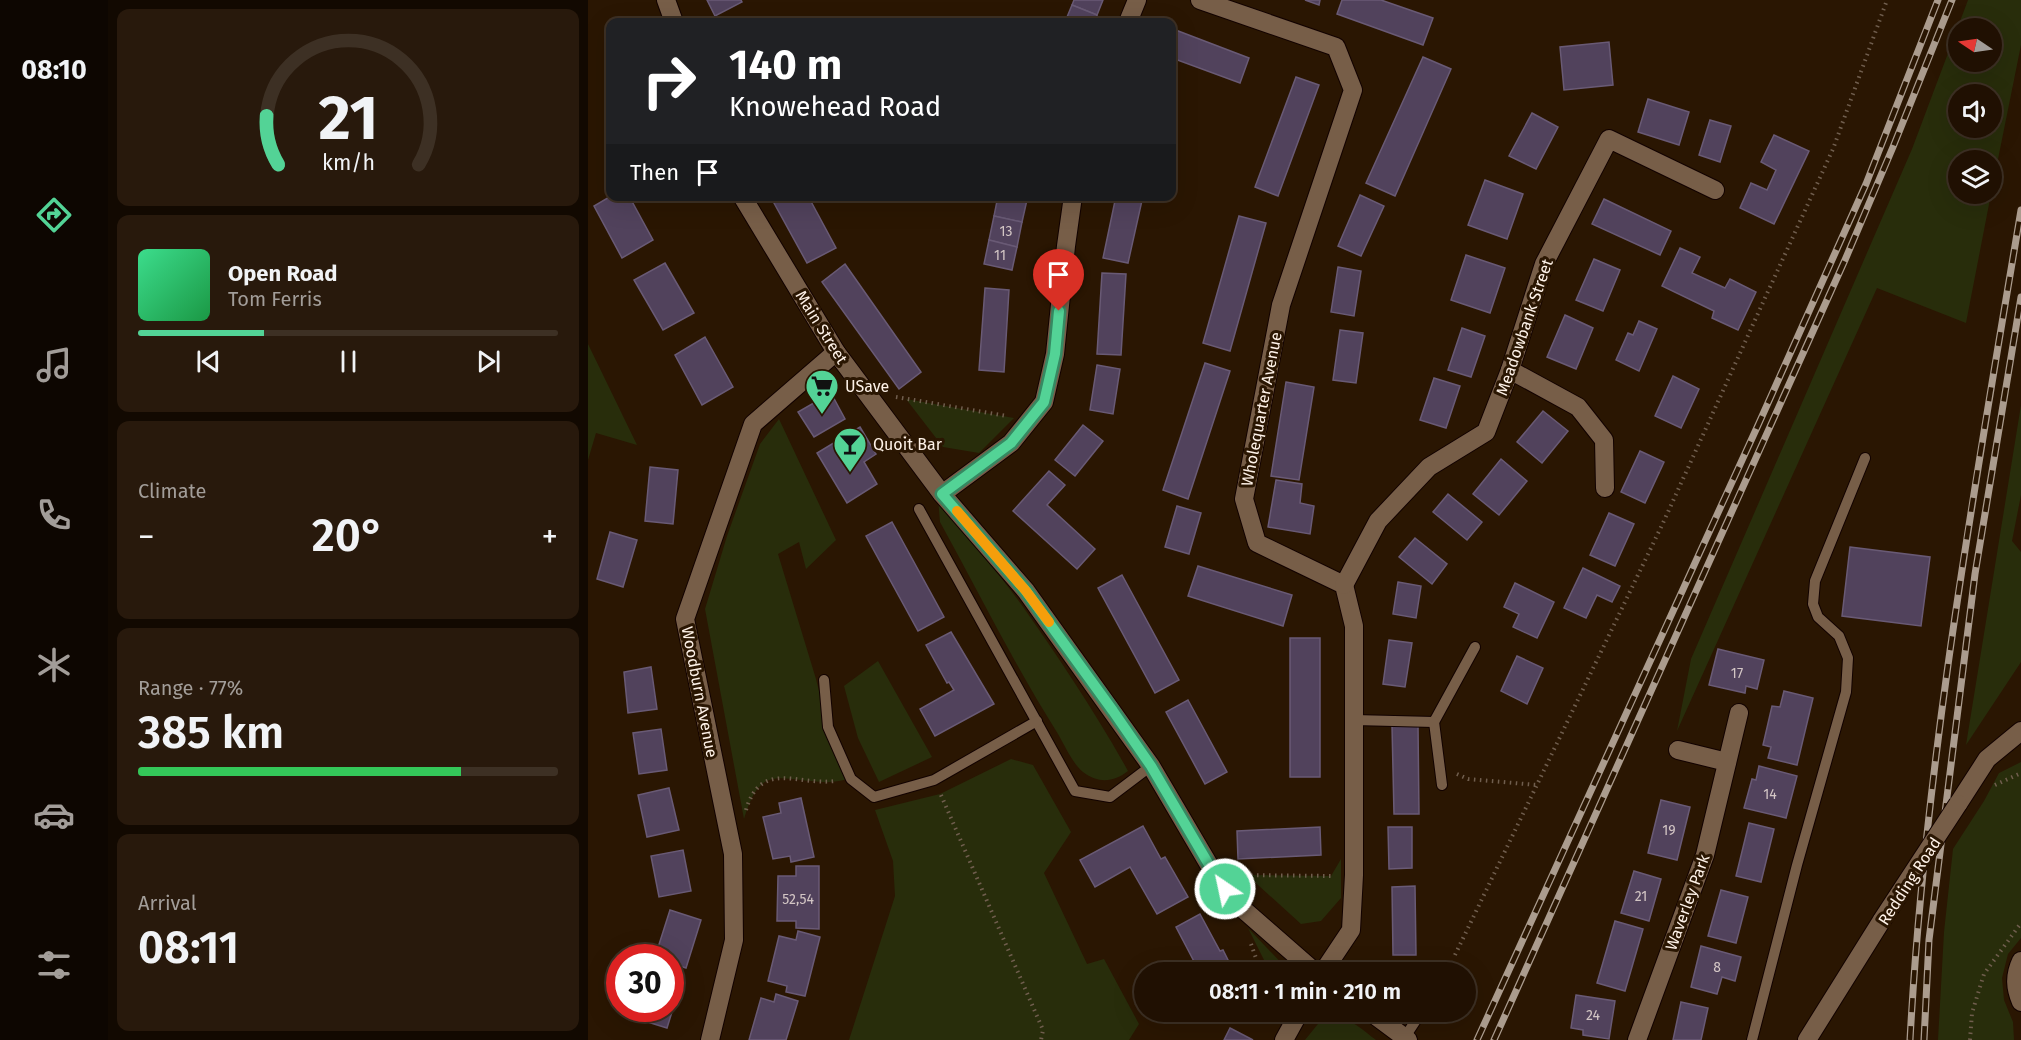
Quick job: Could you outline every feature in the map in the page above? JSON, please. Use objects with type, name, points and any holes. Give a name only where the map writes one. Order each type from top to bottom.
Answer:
[{"type":"street","points":[[666,0],[673,18]]},
{"type":"street","points":[[1130,18],[1137,0]]},
{"type":"street","name":"Wholequarter Avenue","points":[[1200,0],[1336,47],[1353,90],[1281,305],[1244,499],[1257,543],[1344,585]]},
{"type":"street","name":"Meadowbank Street","points":[[1344,585],[1378,521],[1429,467],[1486,432],[1510,370],[1544,264],[1609,139],[1715,190]]},
{"type":"street","name":"Main Street","points":[[745,201],[836,352],[942,494],[1026,591],[1151,766],[1215,875],[1236,903],[1304,962]]},
{"type":"street","points":[[942,494],[1011,443],[1044,402],[1055,354],[1072,201]]},
{"type":"street","name":"Woodburn Avenue","points":[[710,1040],[734,940],[733,854],[685,620],[753,424],[836,352]]},
{"type":"street","points":[[1510,370],[1578,407],[1604,440],[1605,488]]},
{"type":"street","points":[[1330,962],[1351,930],[1354,875],[1354,626],[1344,585]]},
{"type":"street","name":"Waverley Park","points":[[1637,1040],[1705,855],[1739,713]]},
{"type":"street","name":"Redding Road","points":[[1808,1040],[1882,920],[1987,759],[2021,731]]},
{"type":"street","points":[[1678,750],[1727,762]]},
{"type":"street","points":[[2021,961],[2016,977],[2016,991],[2021,1002]]},
{"type":"street","points":[[1284,1040],[1294,1022]]},
{"type":"street","points":[[1384,1022],[1407,1039]]},
{"type":"lane","points":[[1752,1040],[1797,865],[1846,692],[1848,657],[1839,636],[1818,617],[1813,604],[1815,581],[1864,458]]},
{"type":"lane","points":[[919,510],[1075,791],[1110,797],[1151,766]]},
{"type":"lane","points":[[1442,785],[1434,722],[1476,647]]},
{"type":"lane","points":[[824,680],[828,727],[851,779],[874,797],[934,780],[1037,720]]},
{"type":"lane","points":[[1354,720],[1434,722]]},
{"type":"lane","points":[[1407,1039],[1416,1022]]},
{"type":"path","points":[[1451,962],[1663,523],[1833,149],[1887,0]]},
{"type":"path","points":[[866,392],[1030,420]]},
{"type":"path","points":[[1440,768],[1468,779],[1537,785]]},
{"type":"path","points":[[1989,788],[2021,773]]},
{"type":"path","points":[[757,788],[767,781],[782,777],[832,782]]},
{"type":"path","points":[[934,780],[1043,1029],[1041,1040]]},
{"type":"path","points":[[1215,875],[1331,876],[1336,868]]},
{"type":"path","points":[[1970,1040],[1972,1013],[1984,974],[2021,923]]},
{"type":"green space","points":[[1968,0],[2021,0],[2021,45],[2000,150],[1948,150],[1948,204],[1989,204],[1966,323],[1877,288],[1677,731],[1691,659],[1912,149],[1948,53],[1948,72],[2002,72],[2002,18],[1961,18]]},
{"type":"green space","points":[[588,344],[637,445],[596,433],[588,460]]},
{"type":"green space","points":[[906,399],[1014,418],[979,453],[943,447]]},
{"type":"green space","points":[[2021,405],[2021,495],[2012,541],[2021,552],[2021,662],[1966,745]]},
{"type":"green space","points":[[779,419],[836,540],[806,569],[799,542],[778,554],[828,727],[851,779],[826,782],[773,779],[764,783],[757,790],[744,819],[705,609],[727,536],[760,444]]},
{"type":"green space","points":[[938,498],[1011,591],[1063,665],[1128,771],[1123,775],[1101,780],[1079,769],[1012,656],[940,522]]},
{"type":"green space","points":[[878,661],[932,757],[879,782],[858,738],[844,686]]},
{"type":"green space","points":[[1011,759],[1033,765],[1071,832],[1044,873],[1087,964],[1104,959],[1134,1015],[1134,1022],[1139,1024],[1129,1040],[849,1040],[895,896],[893,861],[875,810],[940,794]]},
{"type":"green space","points":[[2021,762],[2021,938],[2008,954],[2002,978],[2004,1000],[2013,1022],[2014,1040],[1938,1040],[1944,932],[1953,849],[1999,773]]},
{"type":"green space","points":[[1341,859],[1341,898],[1321,921],[1301,924],[1247,875],[1331,876]]},
{"type":"green space","points":[[1248,928],[1280,962],[1265,962]]},
{"type":"green space","points":[[1320,1022],[1350,1022],[1376,1040],[1305,1040]]},
{"type":"building","points":[[707,0],[741,0],[742,2],[715,16]]},
{"type":"building","points":[[1074,0],[1103,0],[1097,15],[1072,5]]},
{"type":"building","points":[[1305,0],[1320,0],[1319,5]]},
{"type":"building","points":[[1342,0],[1381,0],[1433,18],[1423,45],[1337,14]]},
{"type":"building","points":[[1072,5],[1097,15],[1096,18],[1067,18]]},
{"type":"building","points":[[1176,30],[1249,58],[1240,83],[1176,59]]},
{"type":"building","points":[[1609,42],[1613,85],[1564,90],[1560,47]]},
{"type":"building","points":[[1423,57],[1451,69],[1395,196],[1366,183]]},
{"type":"building","points":[[1296,77],[1319,85],[1278,196],[1255,187]]},
{"type":"building","points":[[1648,99],[1689,112],[1679,145],[1638,132]]},
{"type":"building","points":[[1532,113],[1558,127],[1536,169],[1509,156]]},
{"type":"building","points":[[1710,120],[1731,126],[1720,162],[1699,155]]},
{"type":"building","points":[[1774,135],[1809,151],[1774,224],[1740,208],[1751,183],[1767,190],[1776,170],[1761,162]]},
{"type":"building","points":[[1485,180],[1523,194],[1507,239],[1468,225]]},
{"type":"building","points":[[1360,195],[1384,206],[1361,256],[1338,246]]},
{"type":"building","points":[[606,199],[606,201],[632,201],[653,240],[622,258],[594,206]]},
{"type":"building","points":[[1604,199],[1671,231],[1660,255],[1592,224]]},
{"type":"building","points":[[777,201],[811,201],[836,248],[807,263],[774,203]]},
{"type":"building","points":[[997,201],[1027,201],[1022,222],[994,216]]},
{"type":"building","points":[[1115,201],[1142,201],[1128,263],[1103,258]]},
{"type":"building","points":[[994,216],[1022,222],[1017,247],[989,240]]},
{"type":"building","points":[[1239,216],[1266,223],[1230,351],[1203,343]]},
{"type":"building","points":[[989,240],[1017,247],[1012,270],[984,264]]},
{"type":"building","points":[[1680,248],[1700,257],[1692,273],[1725,288],[1730,279],[1756,292],[1738,330],[1712,318],[1714,311],[1662,286]]},
{"type":"building","points":[[1466,255],[1505,268],[1490,313],[1451,300]]},
{"type":"building","points":[[1594,259],[1620,270],[1603,311],[1576,300]]},
{"type":"building","points":[[665,263],[694,313],[663,330],[634,280]]},
{"type":"building","points":[[845,264],[921,372],[899,389],[822,282]]},
{"type":"building","points":[[1338,267],[1361,271],[1354,316],[1331,312]]},
{"type":"building","points":[[1102,273],[1126,274],[1121,355],[1097,354]]},
{"type":"building","points":[[985,288],[1009,290],[1004,372],[979,370]]},
{"type":"building","points":[[1565,315],[1593,328],[1576,369],[1547,357]]},
{"type":"building","points":[[1639,321],[1657,329],[1639,371],[1616,360],[1628,333],[1633,335]]},
{"type":"building","points":[[1462,328],[1485,336],[1471,377],[1448,370]]},
{"type":"building","points":[[1340,330],[1363,333],[1356,383],[1333,380]]},
{"type":"building","points":[[705,337],[733,387],[702,405],[675,355]]},
{"type":"building","points":[[1205,363],[1230,371],[1188,499],[1163,490]]},
{"type":"building","points":[[1097,365],[1120,369],[1113,414],[1090,410]]},
{"type":"building","points":[[1673,376],[1699,389],[1681,428],[1655,416]]},
{"type":"building","points":[[1434,378],[1460,386],[1446,428],[1420,420]]},
{"type":"building","points":[[1286,382],[1314,387],[1299,480],[1271,476]]},
{"type":"building","name":"USave","points":[[831,393],[845,419],[814,437],[798,412]]},
{"type":"building","points":[[1543,411],[1568,431],[1542,463],[1517,442]]},
{"type":"building","points":[[1083,425],[1103,441],[1075,476],[1055,460]]},
{"type":"building","name":"Quoit Bar","points":[[860,427],[876,454],[864,462],[877,484],[847,503],[817,453]]},
{"type":"building","points":[[1640,451],[1664,462],[1645,503],[1621,492]]},
{"type":"building","points":[[1501,459],[1527,481],[1499,515],[1473,494]]},
{"type":"building","points":[[650,467],[678,470],[673,524],[645,521]]},
{"type":"building","points":[[1049,471],[1065,485],[1047,505],[1095,549],[1077,569],[1013,511]]},
{"type":"building","points":[[1276,480],[1302,484],[1300,503],[1314,506],[1310,534],[1268,527]]},
{"type":"building","points":[[1448,494],[1482,522],[1467,540],[1433,512]]},
{"type":"building","points":[[1177,506],[1201,513],[1189,554],[1165,547]]},
{"type":"building","points":[[1609,513],[1634,524],[1615,566],[1590,555]]},
{"type":"building","points":[[892,522],[944,617],[918,631],[866,536]]},
{"type":"building","points":[[610,532],[637,540],[623,587],[597,579]]},
{"type":"building","points":[[1415,538],[1447,564],[1432,584],[1399,557]]},
{"type":"building","points":[[1850,547],[1930,557],[1921,626],[1842,616]]},
{"type":"building","points":[[1198,566],[1292,595],[1283,626],[1188,596]]},
{"type":"building","points":[[1583,568],[1620,586],[1612,602],[1597,595],[1586,618],[1564,608]]},
{"type":"building","points":[[1122,575],[1179,680],[1155,693],[1098,588]]},
{"type":"building","points":[[1398,582],[1421,586],[1416,618],[1393,614]]},
{"type":"building","points":[[1515,583],[1554,602],[1537,638],[1513,627],[1519,614],[1504,607]]},
{"type":"building","points":[[951,632],[994,704],[935,736],[920,709],[954,690],[949,682],[947,683],[926,645]]},
{"type":"building","points":[[1290,638],[1320,638],[1320,777],[1290,777]]},
{"type":"building","points":[[1389,640],[1412,643],[1405,687],[1383,684]]},
{"type":"building","points":[[1718,649],[1764,660],[1757,689],[1746,686],[1745,693],[1709,685]]},
{"type":"building","points":[[1517,656],[1543,668],[1527,704],[1501,691]]},
{"type":"building","points":[[651,667],[657,709],[628,713],[624,672]]},
{"type":"building","points":[[1784,691],[1813,698],[1797,765],[1768,758],[1771,747],[1763,745],[1772,706],[1780,707]]},
{"type":"building","points":[[1188,700],[1227,772],[1205,784],[1166,712]]},
{"type":"building","points":[[1418,725],[1419,814],[1394,814],[1392,726]]},
{"type":"building","points":[[661,729],[667,770],[639,774],[633,733]]},
{"type":"building","points":[[1759,766],[1797,776],[1786,818],[1744,808],[1752,779],[1756,780]]},
{"type":"building","points":[[669,788],[679,830],[647,837],[638,795]]},
{"type":"building","points":[[801,798],[814,857],[791,862],[790,856],[773,859],[763,817],[781,813],[779,803]]},
{"type":"building","points":[[1661,800],[1690,807],[1677,860],[1648,853]]},
{"type":"building","points":[[1749,823],[1774,829],[1761,882],[1736,876]]},
{"type":"building","points":[[1143,826],[1161,859],[1165,857],[1188,897],[1157,914],[1130,867],[1095,887],[1080,860]]},
{"type":"building","points":[[1320,827],[1321,855],[1238,859],[1237,831]]},
{"type":"building","points":[[1388,827],[1412,827],[1412,868],[1389,869]]},
{"type":"building","points":[[683,850],[691,891],[659,897],[651,856]]},
{"type":"building","points":[[796,866],[819,866],[819,929],[796,928],[796,921],[777,921],[778,876],[796,876]]},
{"type":"building","points":[[1634,871],[1661,879],[1649,921],[1621,913]]},
{"type":"building","points":[[1415,886],[1416,955],[1393,955],[1392,887]]},
{"type":"building","points":[[1721,890],[1748,897],[1736,943],[1708,936]]},
{"type":"building","points":[[670,910],[701,920],[686,968],[684,967],[684,944],[659,944]]},
{"type":"building","points":[[1200,914],[1220,951],[1223,950],[1229,962],[1194,962],[1176,927]]},
{"type":"building","points":[[1615,921],[1643,929],[1625,991],[1597,983]]},
{"type":"building","points":[[798,931],[820,937],[805,996],[786,992],[787,986],[768,981],[779,936],[796,940]]},
{"type":"building","points":[[1701,946],[1741,957],[1735,981],[1722,977],[1717,994],[1691,987]]},
{"type":"building","points":[[776,994],[798,1001],[786,1040],[749,1040],[761,998],[774,1002]]},
{"type":"building","points":[[1576,995],[1615,1001],[1609,1039],[1583,1035],[1583,1030],[1571,1028]]},
{"type":"building","points":[[1681,1002],[1708,1008],[1701,1040],[1673,1040]]},
{"type":"building","points":[[648,1022],[669,1022],[667,1028]]},
{"type":"building","points":[[1230,1028],[1253,1040],[1224,1040]]},
{"type":"railway","points":[[1477,1040],[1866,184],[1938,0]]},
{"type":"railway","points":[[1494,1040],[1845,260],[1952,0]]},
{"type":"railway","points":[[1910,1040],[1917,936],[1940,728],[1970,520],[2021,210]]},
{"type":"railway","points":[[1924,1040],[1929,940],[1975,574],[2021,297]]},
{"type":"slow traffic","points":[[957,511],[1026,591],[1049,622]]},
{"type":"place","name":"USave","points":[[822,415]]},
{"type":"place","name":"Quoit Bar","points":[[850,473]]},
{"type":"route","points":[[1059,311],[1055,354],[1044,402],[1011,443],[942,494],[1026,591],[1113,711],[1151,766],[1225,889]]}]
